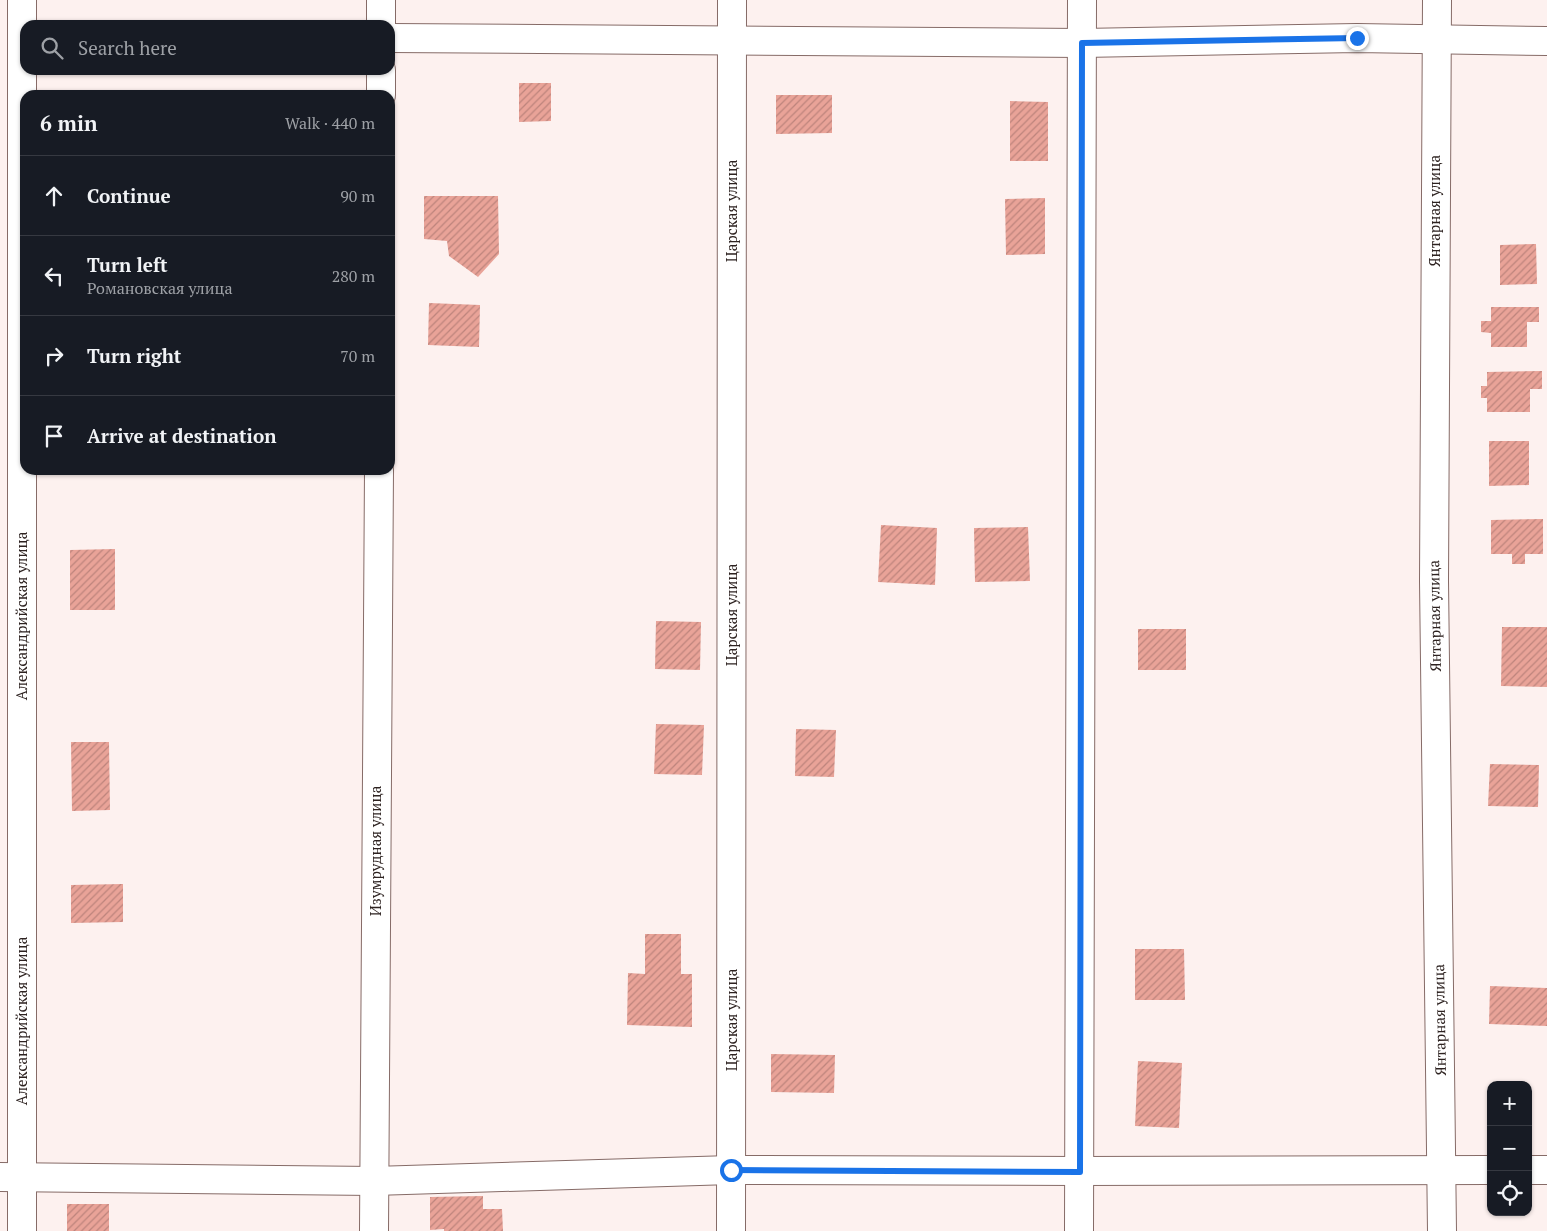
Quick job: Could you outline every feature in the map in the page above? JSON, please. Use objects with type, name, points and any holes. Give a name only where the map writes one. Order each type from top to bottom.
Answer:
[{"type":"street","name":"Александрийская улица","points":[[22,0],[16,37],[11,1177],[22,1231]]},
{"type":"street","points":[[381,0],[382,20]]},
{"type":"street","name":"Царская улица","points":[[731,1231],[732,0]]},
{"type":"street","points":[[1079,1231],[1082,0]]},
{"type":"street","name":"Янтарная улица","points":[[1437,0],[1434,581],[1442,1231]]},
{"type":"street","points":[[395,38],[1082,43],[1357,38],[1547,41]]},
{"type":"street","points":[[381,75],[381,90]]},
{"type":"street","name":"Изумрудная улица","points":[[374,1231],[379,475]]},
{"type":"street","points":[[11,1177],[374,1181],[731,1170],[1080,1172],[1487,1170]]},
{"type":"street","points":[[1532,1170],[1547,1170]]},
{"type":"building","points":[[519,83],[551,83],[551,121],[519,122]]},
{"type":"building","points":[[776,95],[832,95],[832,133],[776,134]]},
{"type":"building","points":[[1010,101],[1048,102],[1048,161],[1010,161]]},
{"type":"building","points":[[424,196],[498,196],[499,254],[478,277],[449,256],[447,241],[424,239]]},
{"type":"building","points":[[1045,198],[1045,254],[1006,255],[1005,199]]},
{"type":"building","points":[[1536,244],[1537,284],[1500,285],[1500,245]]},
{"type":"building","points":[[429,303],[480,305],[479,347],[428,345]]},
{"type":"building","points":[[1491,307],[1539,307],[1539,322],[1527,322],[1527,347],[1491,347],[1491,333],[1481,332],[1481,321],[1491,321]]},
{"type":"building","points":[[1542,371],[1542,389],[1530,389],[1530,412],[1487,412],[1487,398],[1481,398],[1481,386],[1487,386],[1487,372]]},
{"type":"building","points":[[1489,441],[1529,441],[1529,485],[1489,486]]},
{"type":"building","points":[[1543,519],[1543,554],[1525,554],[1525,564],[1512,564],[1512,554],[1491,554],[1491,520]]},
{"type":"building","points":[[881,525],[937,528],[935,585],[878,582]]},
{"type":"building","points":[[1028,527],[1030,581],[975,582],[974,528]]},
{"type":"building","points":[[115,549],[115,610],[70,610],[70,550]]},
{"type":"building","points":[[656,621],[701,622],[700,670],[655,669]]},
{"type":"building","points":[[1502,627],[1547,627],[1547,687],[1501,686]]},
{"type":"building","points":[[1138,629],[1186,629],[1186,670],[1138,670]]},
{"type":"building","points":[[656,724],[704,725],[702,775],[654,774]]},
{"type":"building","points":[[796,729],[836,730],[834,777],[795,776]]},
{"type":"building","points":[[71,742],[109,742],[110,810],[72,811]]},
{"type":"building","points":[[1490,764],[1539,765],[1538,807],[1488,806]]},
{"type":"building","points":[[123,884],[123,922],[71,923],[71,885]]},
{"type":"building","points":[[645,934],[681,934],[681,974],[692,974],[692,1027],[627,1025],[628,973],[645,974]]},
{"type":"building","points":[[1135,949],[1184,949],[1185,1000],[1135,1000]]},
{"type":"building","points":[[1490,986],[1547,988],[1547,1026],[1489,1024]]},
{"type":"building","points":[[771,1054],[835,1055],[834,1093],[771,1092]]},
{"type":"building","points":[[1138,1061],[1182,1063],[1179,1128],[1135,1126]]},
{"type":"building","points":[[483,1196],[483,1209],[502,1209],[503,1231],[430,1230],[430,1197]]},
{"type":"building","points":[[67,1204],[109,1204],[109,1231],[67,1231]]},
{"type":"route","points":[[731,1170],[1080,1172],[1082,43],[1357,38]]}]
